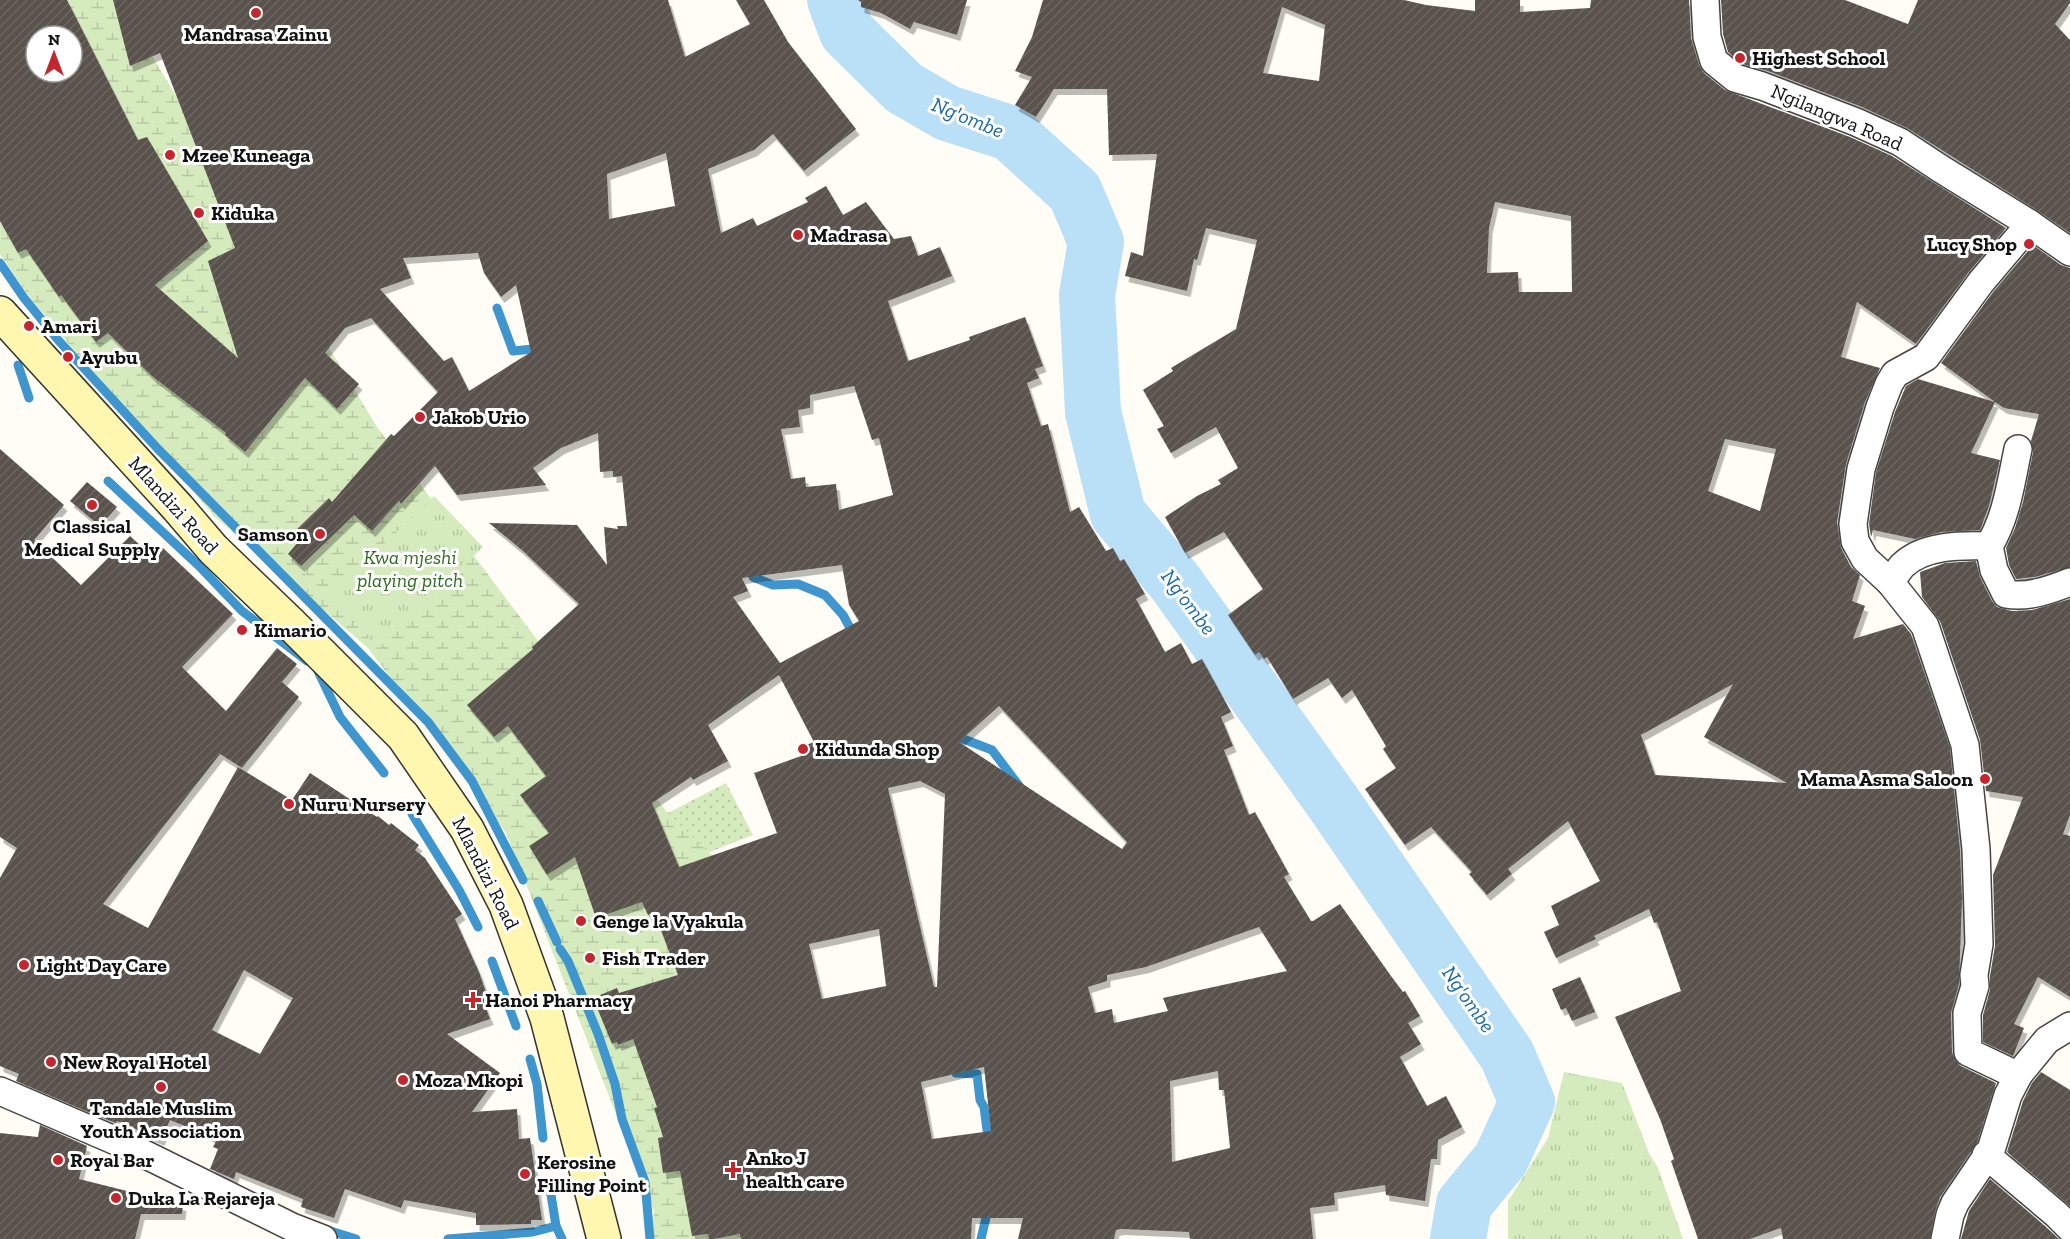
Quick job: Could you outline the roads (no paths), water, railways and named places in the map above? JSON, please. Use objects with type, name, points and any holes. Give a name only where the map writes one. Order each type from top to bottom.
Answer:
[{"type":"street","name":"Ngilangwa Road","points":[[1705,0],[1707,37],[1714,61],[1736,78],[1856,122],[1900,142],[2070,252]]},
{"type":"street","points":[[2019,1074],[1968,1052],[1967,1013],[1975,986],[1974,975],[1979,944],[1976,849],[1965,746],[1925,626],[1890,582],[1865,559],[1855,541],[1853,524],[1861,469],[1880,407],[1895,374],[1926,357],[1981,282],[2030,224]]},
{"type":"street","name":"Mlandizi Road","points":[[0,313],[213,549],[403,736],[467,829],[506,905],[539,996],[604,1239]]},
{"type":"street","points":[[2018,449],[2005,513],[1989,546],[1994,570],[2006,594],[2017,596],[2054,589],[2070,582]]},
{"type":"street","points":[[1890,582],[1903,565],[1920,554],[1946,547],[1989,546]]},
{"type":"street","points":[[1945,1239],[1955,1203],[1991,1150],[2008,1095],[2019,1074],[2047,1040],[2070,1026]]},
{"type":"street","points":[[0,1091],[130,1147],[292,1227],[323,1239]]},
{"type":"street","points":[[1986,1155],[2070,1228]]},
{"type":"waterway","name":"Ng'ombe","points":[[835,0],[847,32],[904,88],[947,113],[1010,133],[1075,192],[1096,242],[1087,295],[1093,412],[1118,514],[1175,582],[1332,801],[1507,1055],[1527,1102],[1501,1159],[1464,1204],[1458,1239]]},
{"type":"waterway","points":[[0,263],[24,298],[59,341],[158,449],[428,722],[472,781],[523,880]]},
{"type":"waterway","points":[[497,308],[513,351],[543,348]]},
{"type":"waterway","points":[[18,365],[29,398]]},
{"type":"waterway","points":[[108,481],[199,566],[242,611],[307,661]]},
{"type":"waterway","points":[[751,566],[753,577],[773,585],[798,584],[825,595],[843,615],[855,637]]},
{"type":"waterway","points":[[317,669],[340,717],[384,773]]},
{"type":"waterway","points":[[953,735],[992,750],[1020,787]]},
{"type":"waterway","points":[[412,814],[459,890],[478,927]]},
{"type":"waterway","points":[[538,901],[557,942]]},
{"type":"waterway","points":[[560,949],[568,961],[598,1034],[615,1084],[622,1119],[645,1182],[650,1239]]},
{"type":"waterway","points":[[492,961],[516,1026]]},
{"type":"waterway","points":[[530,1059],[537,1084],[543,1138]]},
{"type":"waterway","points":[[955,1064],[956,1073],[977,1074],[980,1100],[984,1107],[990,1141]]},
{"type":"waterway","points":[[549,1182],[556,1226],[562,1239]]},
{"type":"waterway","points":[[981,1239],[988,1209]]},
{"type":"waterway","points":[[448,1239],[533,1232],[556,1226]]},
{"type":"waterway","points":[[324,1229],[356,1239]]},
{"type":"place","name":"Mandrasa Zainu","points":[[256,13]]},
{"type":"place","name":"Highest School","points":[[1740,58]]},
{"type":"place","name":"Mzee Kuneaga","points":[[170,155]]},
{"type":"place","name":"Kiduka","points":[[199,213]]},
{"type":"place","name":"Madrasa","points":[[798,235]]},
{"type":"place","name":"Lucy Shop","points":[[2029,244]]},
{"type":"place","name":"Amari","points":[[29,326]]},
{"type":"place","name":"Ayubu","points":[[68,357]]},
{"type":"place","name":"Jakob Urio","points":[[420,417]]},
{"type":"place","name":"Classical Medical Supply","points":[[92,505]]},
{"type":"place","name":"Samson","points":[[320,534]]},
{"type":"place","name":"Kimario","points":[[242,630]]},
{"type":"place","name":"Kidunda Shop","points":[[803,749]]},
{"type":"place","name":"Mama Asma Saloon","points":[[1985,779]]},
{"type":"place","name":"Nuru Nursery","points":[[289,804]]},
{"type":"place","name":"Genge la Vyakula","points":[[581,921]]},
{"type":"place","name":"Fish Trader","points":[[590,958]]},
{"type":"place","name":"Light Day Care","points":[[24,965]]},
{"type":"place","name":"Hanoi Pharmacy","points":[[473,1000]]},
{"type":"place","name":"New Royal Hotel","points":[[51,1062]]},
{"type":"place","name":"Moza Mkopi","points":[[403,1080]]},
{"type":"place","name":"Tandale Muslim Youth Association","points":[[161,1087]]},
{"type":"place","name":"Royal Bar","points":[[58,1160]]},
{"type":"place","name":"Anko J health care","points":[[733,1170]]},
{"type":"place","name":"Kerosine Filling Point","points":[[525,1174]]},
{"type":"place","name":"Duka La Rejareja","points":[[116,1198]]},
{"type":"park label","name":"Kwa mjeshi playing pitch","points":[[410,568]]}]
